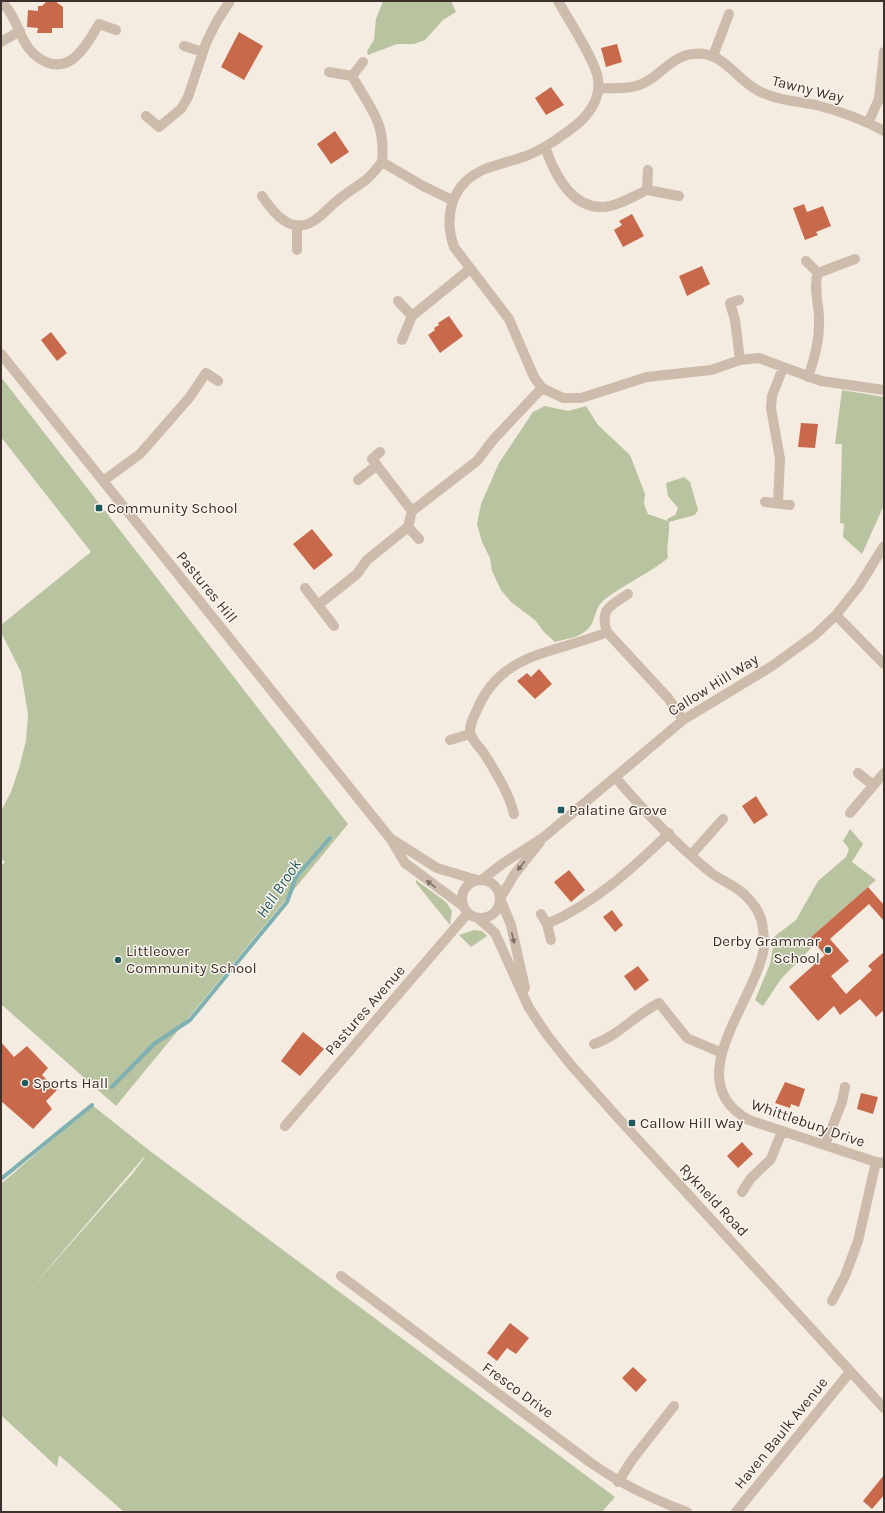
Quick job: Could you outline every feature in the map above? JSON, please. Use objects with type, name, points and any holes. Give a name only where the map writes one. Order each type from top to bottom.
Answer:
[{"type":"street","points":[[146,116],[158,127],[181,109],[188,97],[203,52],[217,21],[230,1]]},
{"type":"street","points":[[558,1],[595,68],[599,88],[594,104],[583,120],[545,147],[476,174],[461,185],[452,200],[449,213],[450,236],[454,247],[509,319],[534,377],[542,388],[564,398],[581,398],[647,377],[711,370],[740,360],[759,358],[820,381],[884,390]]},
{"type":"street","points":[[1,2],[13,16],[25,42],[36,58],[46,63],[58,64],[71,60],[80,52],[99,24],[116,30]]},
{"type":"street","points":[[713,56],[729,14]]},
{"type":"street","points":[[1,42],[20,31]]},
{"type":"street","points":[[184,46],[203,52]]},
{"type":"street","points":[[868,123],[879,99],[884,52]]},
{"type":"street","name":"Tawny Way","points":[[599,88],[624,88],[636,86],[649,80],[670,63],[685,55],[695,54],[713,56],[728,66],[746,83],[767,95],[836,110],[884,131]]},
{"type":"street","points":[[352,76],[363,62]]},
{"type":"street","points":[[262,196],[273,211],[285,222],[297,226],[309,224],[339,199],[364,182],[382,162],[383,140],[380,124],[352,76],[329,72]]},
{"type":"street","points":[[545,147],[557,176],[570,193],[586,204],[604,207],[614,205],[647,190],[680,196]]},
{"type":"street","points":[[382,162],[423,186],[452,200]]},
{"type":"street","points":[[647,190],[648,170]]},
{"type":"street","points":[[297,226],[297,250]]},
{"type":"street","points":[[808,377],[819,340],[820,320],[815,279],[818,273],[855,259]]},
{"type":"street","points":[[806,261],[818,273]]},
{"type":"street","points":[[402,340],[412,316],[470,269]]},
{"type":"street","points":[[739,300],[730,303],[740,360]]},
{"type":"street","points":[[398,301],[412,316]]},
{"type":"street","name":"Pastures Hill","points":[[1,354],[390,838],[405,863],[466,910]]},
{"type":"street","points":[[778,502],[780,459],[771,408],[772,396],[783,368]]},
{"type":"street","points":[[103,481],[140,454],[189,398],[206,373],[218,381]]},
{"type":"street","points":[[318,605],[357,574],[367,560],[408,527],[412,511],[477,461],[493,440],[542,388]]},
{"type":"street","points":[[380,452],[372,459],[412,511]]},
{"type":"street","points":[[358,480],[377,465]]},
{"type":"street","points":[[765,502],[778,502],[790,505]]},
{"type":"street","points":[[408,527],[419,539]]},
{"type":"street","name":"Callow Hill Way","points":[[480,880],[544,837],[616,777],[656,741],[683,720],[785,658],[815,635],[836,615],[859,586],[884,546]]},
{"type":"street","points":[[305,588],[334,626]]},
{"type":"street","points":[[628,594],[609,606],[605,612],[604,618],[607,632],[668,698],[683,720]]},
{"type":"street","points":[[836,615],[884,664]]},
{"type":"street","points":[[514,814],[511,802],[484,754],[470,734],[470,726],[481,701],[490,686],[504,672],[523,660],[570,646],[607,632]]},
{"type":"street","points":[[450,740],[470,734]]},
{"type":"street","points":[[858,773],[873,785]]},
{"type":"street","points":[[850,813],[884,773]]},
{"type":"street","name":"Whittlebury Drive","points":[[616,777],[645,811],[691,855],[719,879],[738,889],[747,896],[760,917],[763,926],[763,952],[761,962],[722,1054],[718,1073],[719,1086],[730,1107],[749,1120],[880,1163],[856,1247],[845,1276],[832,1301]]},
{"type":"street","points":[[691,855],[723,820]]},
{"type":"street","points":[[547,924],[592,900],[635,867],[669,833]]},
{"type":"street","name":"Callow Hill Way","points":[[501,899],[514,875],[544,837]]},
{"type":"street","name":"Pastures Hill","points":[[390,838],[437,868],[480,880]]},
{"type":"street","points":[[480,880],[491,882],[496,886],[501,899],[496,912],[488,917],[479,918],[466,910],[462,894],[466,888],[480,880]]},
{"type":"street","name":"Rykneld Road","points":[[501,899],[511,925],[529,1008]]},
{"type":"street","name":"Pastures Avenue","points":[[285,1126],[466,910]]},
{"type":"street","points":[[541,914],[547,924],[551,940]]},
{"type":"street","name":"Rykneld Road","points":[[479,918],[495,933],[529,1008],[547,1035],[613,1113],[884,1408]]},
{"type":"street","points":[[594,1044],[607,1039],[644,1010],[659,1003],[687,1038],[722,1054]]},
{"type":"street","points":[[825,1145],[842,1102],[845,1087]]},
{"type":"street","points":[[742,1192],[751,1178],[771,1159],[782,1131]]},
{"type":"street","name":"Fresco Drive","points":[[341,1276],[463,1369],[618,1482],[657,1501],[687,1512]]},
{"type":"street","name":"Haven Baulk Avenue","points":[[736,1512],[850,1372]]},
{"type":"street","points":[[618,1482],[632,1460],[674,1406]]},
{"type":"green space","points":[[383,1],[451,1],[456,12],[443,20],[425,40],[414,44],[397,44],[368,55],[367,51],[374,40],[376,19]]},
{"type":"green space","points":[[1,377],[348,824],[116,1106],[1,1004],[1,866],[5,862],[1,858],[1,811],[11,792],[20,765],[26,740],[28,714],[21,672],[1,632],[1,625],[91,552],[1,437]]},
{"type":"green space","points":[[842,390],[884,397],[884,505],[862,554],[843,537],[844,524],[840,523],[842,444],[835,444]]},
{"type":"green space","points":[[545,406],[568,411],[586,406],[598,425],[630,455],[645,494],[644,504],[648,514],[668,521],[667,519],[675,515],[678,508],[668,496],[666,483],[684,477],[690,482],[698,510],[695,515],[669,522],[667,549],[668,558],[604,600],[598,608],[592,624],[584,632],[579,635],[555,642],[544,632],[535,620],[511,602],[501,590],[492,571],[490,558],[482,542],[477,524],[481,504],[499,463],[533,412]]},
{"type":"green space","points":[[850,829],[863,844],[852,862],[876,880],[810,938],[815,944],[781,979],[763,1006],[755,1000],[770,964],[775,936],[796,920],[818,881],[846,857],[849,849],[843,841]]},
{"type":"green space","points":[[416,880],[446,902],[452,911],[450,925],[416,883]]},
{"type":"green space","points":[[474,930],[482,931],[487,936],[471,947],[459,935]]},
{"type":"green space","points":[[92,1105],[150,1151],[615,1497],[602,1512],[124,1512],[59,1455],[57,1467],[1,1415],[1,1184]],"holes":[[[145,1157],[133,1173],[27,1293]]]},
{"type":"building","points":[[47,1],[55,1],[63,7],[63,28],[52,28],[52,33],[37,33],[38,28],[27,27],[28,10],[38,11],[38,6],[42,6]]},
{"type":"building","points":[[239,32],[263,46],[244,80],[221,67]]},
{"type":"building","points":[[617,44],[622,62],[606,67],[601,48]]},
{"type":"building","points":[[551,87],[564,105],[546,115],[535,98]]},
{"type":"building","points":[[335,131],[349,152],[331,164],[317,144]]},
{"type":"building","points":[[804,204],[807,212],[823,206],[831,226],[816,232],[818,235],[805,240],[793,208]]},
{"type":"building","points":[[632,214],[644,236],[623,247],[614,230],[622,225],[619,221]]},
{"type":"building","points":[[702,266],[710,284],[687,296],[679,276]]},
{"type":"building","points":[[449,316],[463,336],[440,353],[428,335],[435,330],[434,328],[439,325],[438,323]]},
{"type":"building","points":[[51,332],[67,353],[57,361],[41,340]]},
{"type":"building","points":[[801,423],[818,424],[815,448],[798,447]]},
{"type":"building","points":[[312,529],[333,555],[314,570],[293,544]]},
{"type":"building","points":[[539,669],[552,684],[535,699],[517,681],[527,673],[531,677]]},
{"type":"building","points":[[756,796],[768,815],[754,824],[742,806]]},
{"type":"building","points":[[569,870],[585,890],[571,902],[554,882]]},
{"type":"building","points":[[868,887],[884,905],[884,921],[869,904],[830,939],[849,961],[831,976],[846,994],[872,970],[868,966],[884,952],[884,1010],[876,1017],[860,999],[840,1015],[834,1006],[818,1021],[789,987],[825,955],[810,938]]},
{"type":"building","points":[[612,910],[623,925],[615,932],[603,917]]},
{"type":"building","points":[[638,966],[649,980],[635,991],[624,976]]},
{"type":"building","points":[[303,1032],[324,1049],[300,1076],[281,1061]]},
{"type":"building","name":"Sports Hall","points":[[1,1042],[14,1057],[27,1046],[48,1068],[42,1075],[57,1090],[46,1101],[52,1109],[33,1129],[1,1101]]},
{"type":"building","points":[[785,1082],[805,1089],[799,1107],[791,1104],[790,1108],[775,1103]]},
{"type":"building","points":[[861,1093],[878,1097],[873,1114],[857,1109]]},
{"type":"building","points":[[742,1142],[753,1154],[738,1168],[727,1156]]},
{"type":"building","points":[[510,1323],[529,1338],[516,1354],[507,1348],[497,1361],[487,1353]]},
{"type":"building","points":[[633,1367],[647,1380],[636,1392],[622,1378]]},
{"type":"building","points":[[884,1475],[884,1495],[872,1509],[863,1501]]},
{"type":"waterway","name":"Hell Brook","points":[[112,1087],[154,1044],[190,1020],[287,902],[296,877],[330,838]]},
{"type":"waterway","name":"Hell Brook","points":[[1,1179],[92,1105]]},
{"type":"place","name":"Community School","points":[[99,508]]},
{"type":"place","name":"Palatine Grove","points":[[561,810]]},
{"type":"place","name":"Derby Grammar School","points":[[828,950]]},
{"type":"place","name":"Littleover Community School","points":[[118,960]]},
{"type":"place","name":"Sports Hall","points":[[25,1083]]},
{"type":"place","name":"Callow Hill Way","points":[[632,1123]]}]
